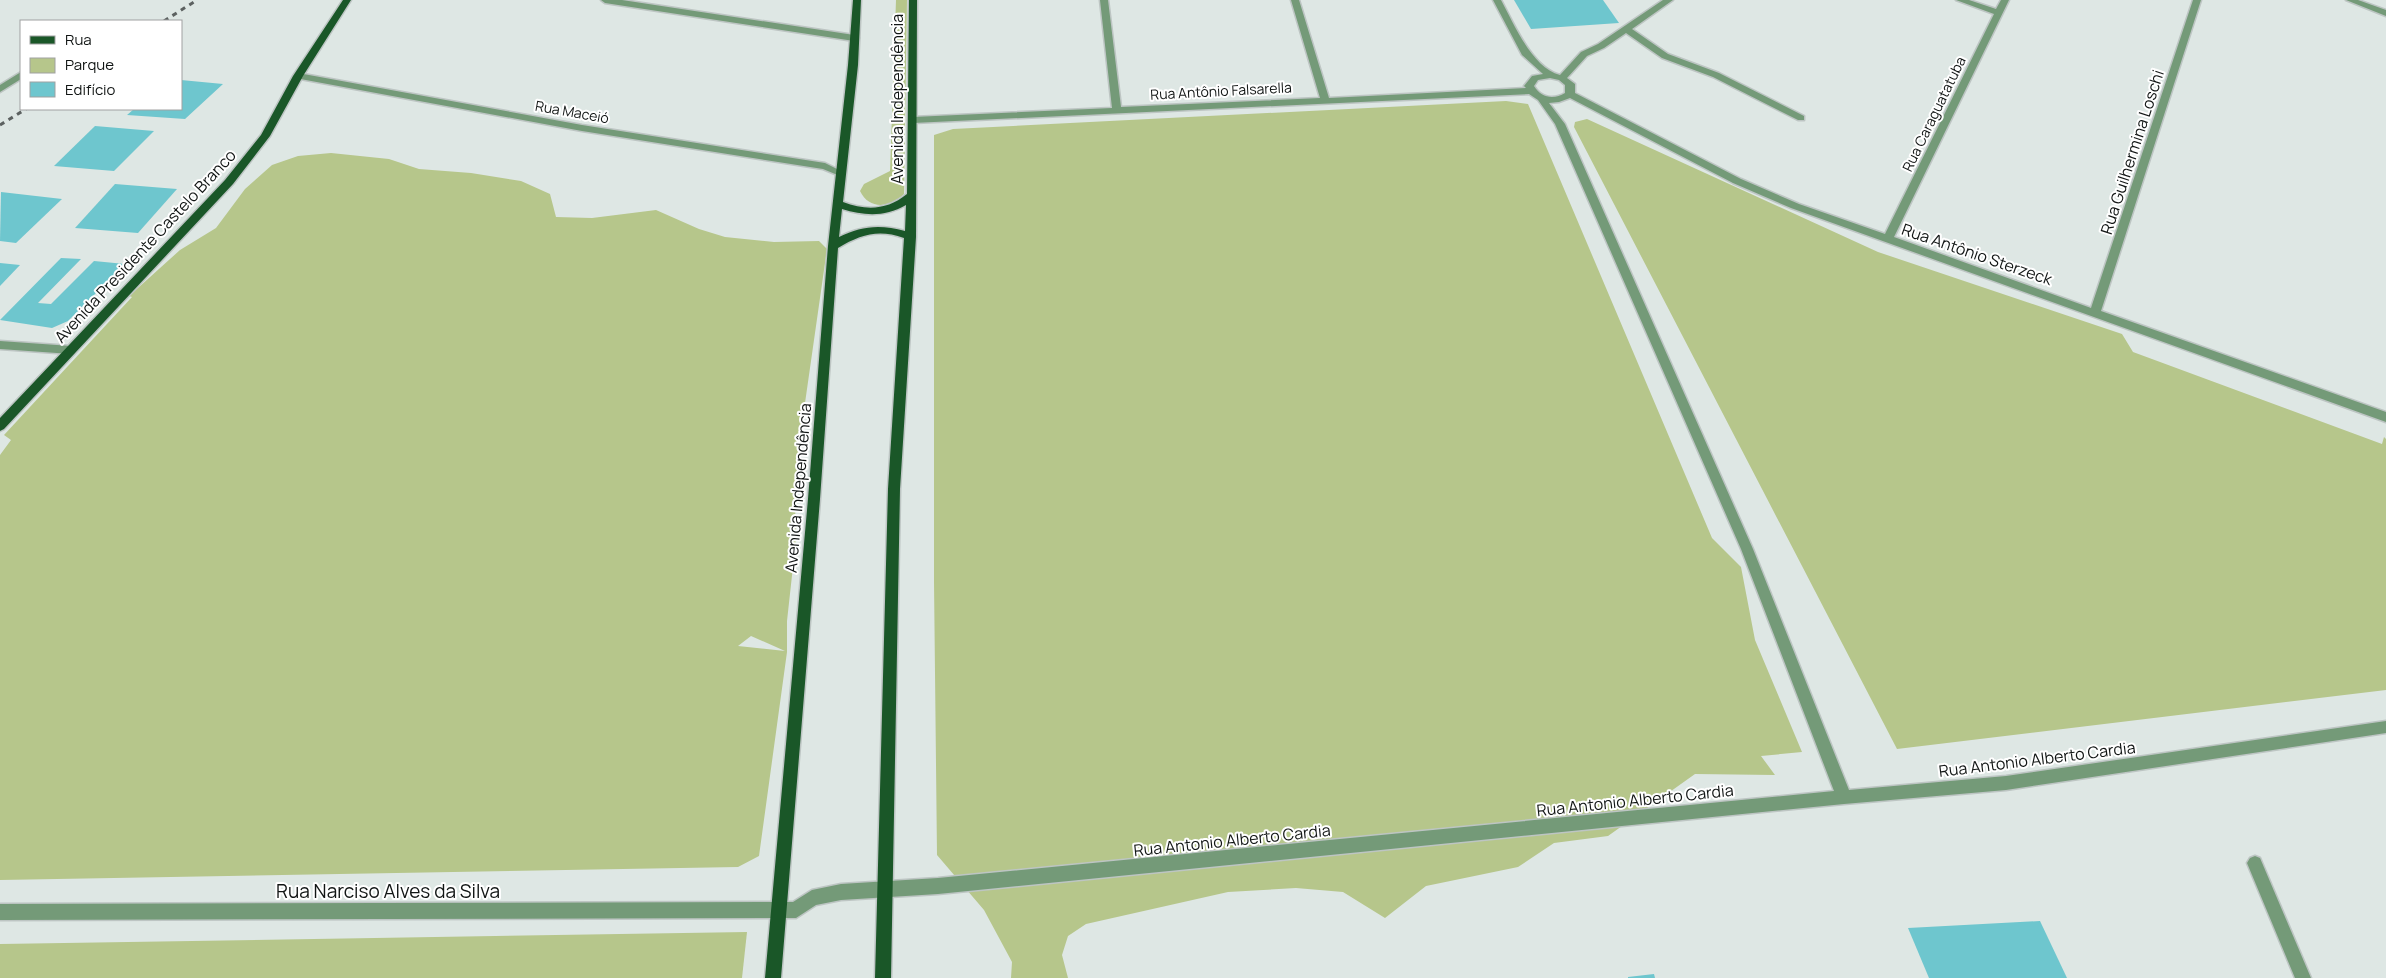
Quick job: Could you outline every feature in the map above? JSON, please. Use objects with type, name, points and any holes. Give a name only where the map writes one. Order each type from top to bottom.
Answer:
[{"type":"main road","name":"Avenida Presidente Castelo Branco","points":[[0,426],[229,182],[265,136],[298,76],[348,0]]},
{"type":"main road","name":"Avenida Independência","points":[[773,978],[777,910],[814,499],[833,246],[857,0]]},
{"type":"main road","name":"Avenida Independência","points":[[883,978],[894,489],[911,237],[913,0]]},
{"type":"main road","points":[[838,204],[851,209],[881,211],[900,206],[912,195]]},
{"type":"main road","points":[[833,246],[850,235],[874,228],[894,230],[911,237]]},
{"type":"street","points":[[605,0],[854,38]]},
{"type":"street","points":[[1104,0],[1117,110]]},
{"type":"street","points":[[1295,0],[1325,100]]},
{"type":"street","points":[[1497,0],[1527,55],[1550,75],[1562,78],[1570,84],[1572,89],[1568,96],[1560,124]]},
{"type":"street","points":[[1562,78],[1584,54],[1601,46],[1669,0]]},
{"type":"street","points":[[1960,0],[1999,13]]},
{"type":"street","name":"Rua Caraguatatuba","points":[[1887,240],[2005,0]]},
{"type":"street","name":"Rua Guilhermina Loschi","points":[[2096,312],[2197,0]]},
{"type":"street","points":[[2350,0],[2386,13]]},
{"type":"street","points":[[1625,29],[1666,56],[1716,75],[1801,118]]},
{"type":"street","points":[[1527,55],[1530,86],[1560,124],[1747,549],[1844,797]]},
{"type":"street","name":"Rua Antônio Falsarella","points":[[913,120],[1325,100],[1530,86],[1542,76],[1550,75]]},
{"type":"street","points":[[0,89],[20,76]]},
{"type":"street","name":"Rua Maceió","points":[[298,76],[572,126],[825,166],[840,173]]},
{"type":"street","points":[[1541,98],[1559,100],[1568,96]]},
{"type":"street","name":"Rua Antônio Sterzeck","points":[[1568,96],[1737,181],[1887,240],[2096,312],[2386,417]]},
{"type":"street","points":[[0,344],[71,350]]},
{"type":"street","points":[[2372,412],[2386,422]]},
{"type":"street","name":"Rua Antonio Alberto Cardia","points":[[777,910],[796,910],[812,898],[841,892],[884,891],[1844,797],[2006,783],[2386,727]]},
{"type":"street","points":[[2254,863],[2303,978]]},
{"type":"street","name":"Rua Narciso Alves da Silva","points":[[0,912],[777,910]]},
{"type":"green space","points":[[896,0],[907,0],[904,194],[892,202],[880,205],[869,201],[860,191],[864,184],[890,171]]},
{"type":"green space","points":[[1506,101],[1528,104],[1712,538],[1741,567],[1755,640],[1802,752],[1761,756],[1775,775],[1695,774],[1608,836],[1554,843],[1518,867],[1426,886],[1385,918],[1343,892],[1296,888],[1228,892],[1086,924],[1068,936],[1062,955],[1068,978],[1011,978],[1012,962],[984,910],[937,855],[934,582],[934,135],[953,129]]},
{"type":"green space","points":[[1587,119],[1878,252],[2122,334],[2133,352],[2382,444],[2384,437],[2386,439],[2386,690],[1897,749],[1574,127],[1575,122]]},
{"type":"green space","points":[[331,153],[389,159],[419,169],[471,173],[521,181],[550,194],[556,217],[592,218],[656,210],[699,229],[725,237],[774,242],[819,241],[827,249],[803,417],[795,502],[796,539],[787,621],[787,652],[759,856],[738,867],[0,880],[0,455],[11,440],[4,435],[132,297],[129,296],[180,250],[216,228],[245,189],[272,165],[298,156]],"holes":[[[751,636],[785,651],[738,646]]]},
{"type":"green space","points":[[747,932],[742,978],[0,978],[0,944]]},
{"type":"building","points":[[1514,0],[1603,0],[1619,23],[1531,29]]},
{"type":"building","points":[[182,80],[223,84],[185,119],[127,115],[133,110],[182,110]]},
{"type":"building","points":[[95,126],[154,131],[114,171],[54,166]]},
{"type":"building","points":[[115,184],[177,189],[138,233],[75,228]]},
{"type":"building","points":[[1,192],[62,199],[16,243],[0,241]]},
{"type":"building","points":[[61,258],[81,259],[38,303],[51,304],[94,261],[125,264],[68,321],[52,328],[0,320]]},
{"type":"building","points":[[0,263],[20,265],[0,286]]},
{"type":"building","points":[[2040,921],[2067,978],[1929,978],[1908,928]]},
{"type":"building","points":[[1654,974],[1655,978],[1628,978],[1628,977]]},
{"type":"railway","points":[[166,20],[197,0]]},
{"type":"railway","points":[[0,125],[24,110]]}]
